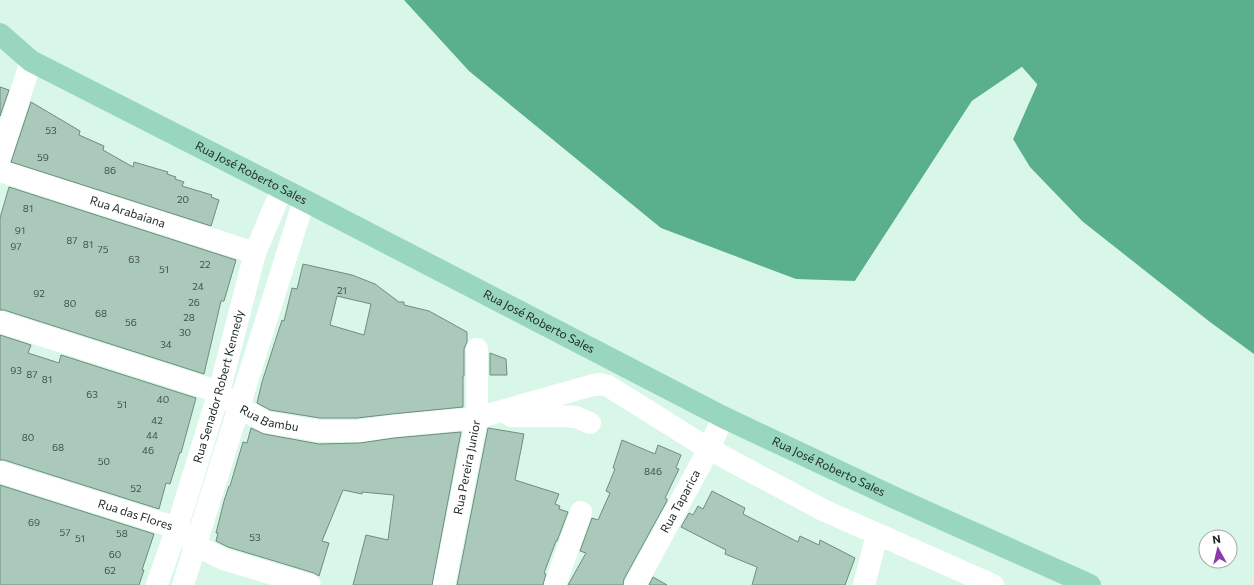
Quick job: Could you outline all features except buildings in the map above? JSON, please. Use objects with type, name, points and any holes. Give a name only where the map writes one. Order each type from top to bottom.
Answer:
[{"type":"main road","name":"Rua José Roberto Sales","points":[[0,34],[31,61],[304,200],[723,417],[893,497],[1090,585]]},
{"type":"street","points":[[0,157],[31,61]]},
{"type":"street","name":"Rua Arabaiana","points":[[0,171],[255,253]]},
{"type":"street","name":"Rua Senador Robert Kennedy","points":[[157,585],[177,528],[219,392],[255,253],[282,189]]},
{"type":"street","name":"Rua Senador Robert Kennedy","points":[[183,585],[304,200]]},
{"type":"street","name":"Rua Bambu","points":[[0,322],[219,392],[238,407],[266,422],[319,431],[358,431],[479,417],[558,416],[576,417],[590,423]]},
{"type":"street","name":"Rua Pereira Junior","points":[[444,585],[479,417],[477,349]]},
{"type":"street","name":"Rua Bambu","points":[[479,417],[593,385],[604,384],[709,449]]},
{"type":"street","name":"Rua Taparica","points":[[635,585],[709,449],[723,417]]},
{"type":"street","points":[[709,449],[823,510],[993,585]]},
{"type":"street","name":"Rua das Flores","points":[[0,472],[177,528],[195,545],[223,559],[310,585]]},
{"type":"street","points":[[555,585],[581,512]]},
{"type":"street","points":[[864,585],[877,534]]},
{"type":"shaded area","points":[[404,0],[1254,0],[1254,354],[1210,322],[1082,221],[1030,167],[1013,139],[1037,85],[1022,67],[972,101],[855,281],[796,279],[661,228],[469,71]]},
{"type":"pier","points":[[1022,67],[1037,84],[1013,139],[1012,140],[1011,138],[1035,85],[1022,70],[973,102],[855,283],[972,101]]}]
